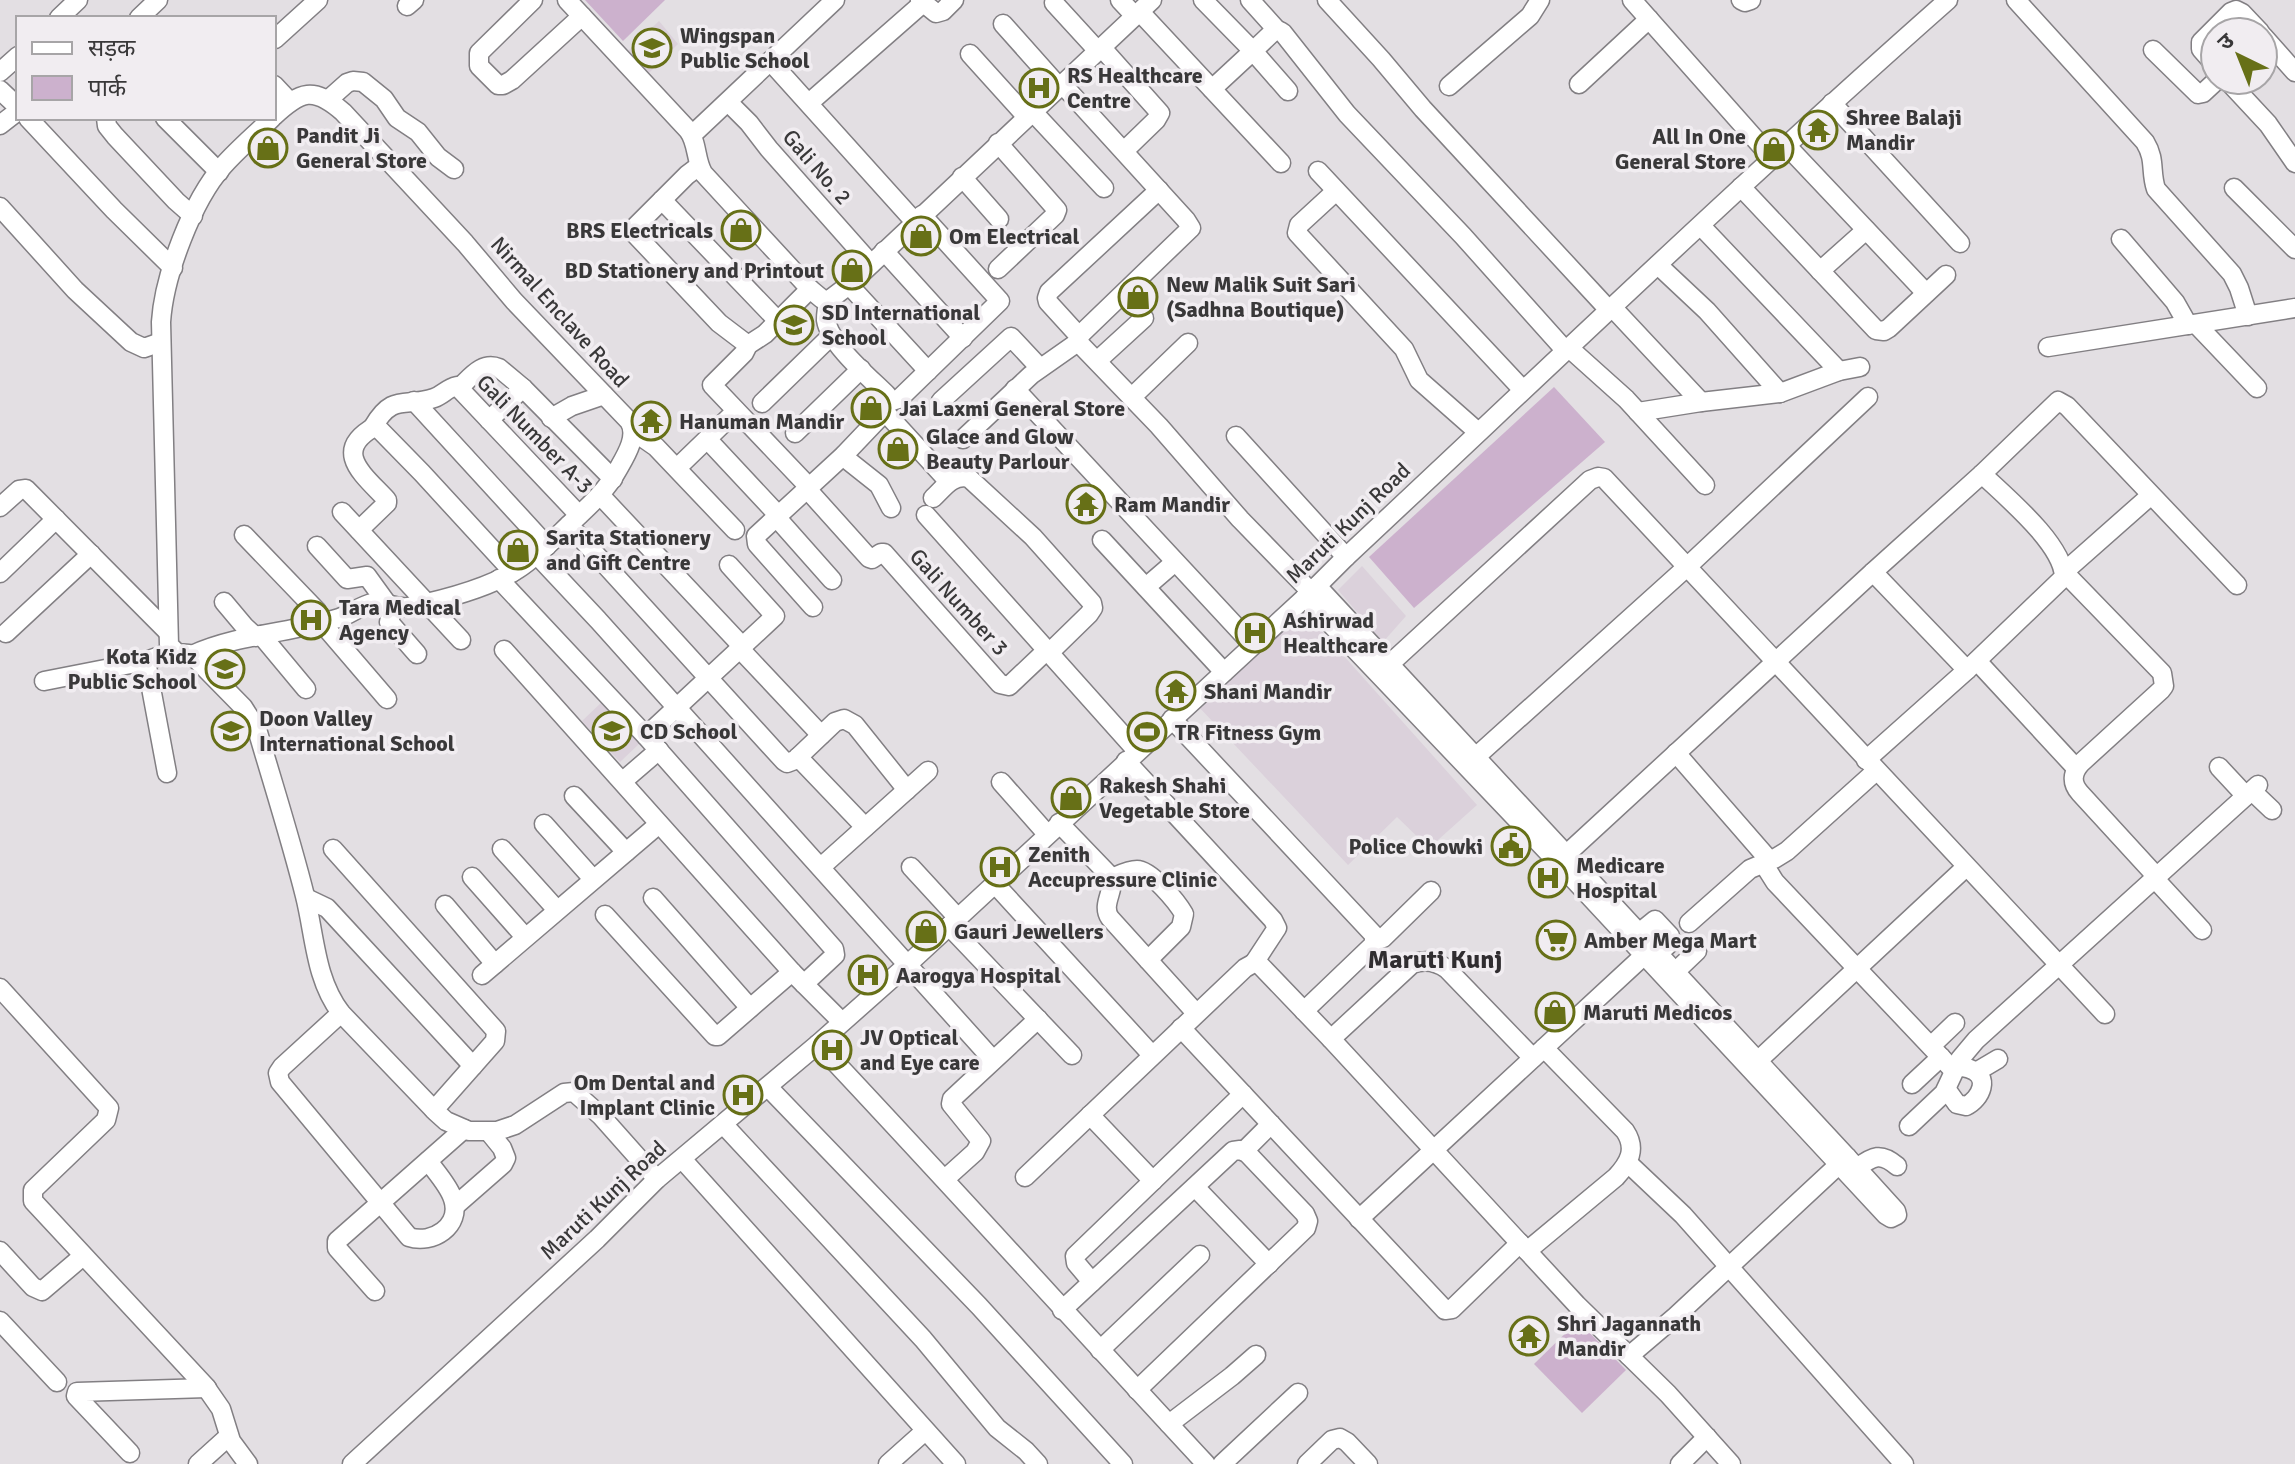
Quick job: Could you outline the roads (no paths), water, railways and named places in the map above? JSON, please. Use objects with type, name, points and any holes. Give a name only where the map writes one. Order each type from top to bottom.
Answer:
[{"type":"street","points":[[61,16],[78,0]]},
{"type":"street","points":[[141,16],[158,0]]},
{"type":"street","points":[[276,38],[318,0]]},
{"type":"street","points":[[533,0],[479,53],[479,66],[498,85],[512,80],[582,16]]},
{"type":"street","points":[[567,0],[692,135],[699,166],[810,289],[822,299],[829,300],[849,285],[1142,9]]},
{"type":"street","points":[[692,135],[835,0]]},
{"type":"street","points":[[809,103],[921,2],[940,12],[954,0]]},
{"type":"street","points":[[1120,0],[1142,9],[1281,163]]},
{"type":"street","points":[[1203,0],[1288,91]]},
{"type":"street","points":[[1250,0],[1286,37],[1347,114],[1567,349],[1604,378],[1705,485]]},
{"type":"street","points":[[1327,0],[1423,109],[1701,402]]},
{"type":"street","points":[[1449,86],[1530,16],[1540,0]]},
{"type":"street","points":[[1632,0],[1772,158]]},
{"type":"street","points":[[1741,0],[1751,0]]},
{"type":"street","name":"Maruti Kunj Road","points":[[352,1464],[597,1239],[657,1179],[906,966],[1311,592],[1786,145],[1948,0]]},
{"type":"street","points":[[2016,0],[2145,142],[2153,156],[2156,189],[2232,274],[2248,316]]},
{"type":"street","points":[[1054,3],[1160,113],[1124,151]]},
{"type":"street","points":[[2227,16],[2239,11],[2244,16]]},
{"type":"street","points":[[1579,84],[1649,19]]},
{"type":"street","points":[[963,439],[1015,389],[1079,339],[1190,230],[1189,223],[1124,151],[1003,24]]},
{"type":"street","points":[[1212,89],[1277,30]]},
{"type":"street","points":[[2153,50],[2195,93],[2199,93]]},
{"type":"street","points":[[970,54],[1104,188]]},
{"type":"street","points":[[2279,54],[2295,72]]},
{"type":"street","points":[[0,72],[16,58]]},
{"type":"street","points":[[770,61],[918,218],[998,297],[999,304],[887,407],[844,455],[756,536],[756,541],[813,607]]},
{"type":"street","points":[[276,112],[302,95],[317,94],[329,99],[347,83],[363,82],[384,99],[397,118],[418,132],[431,150],[454,169]]},
{"type":"street","points":[[276,87],[290,102]]},
{"type":"street","points":[[0,90],[16,107]]},
{"type":"street","points":[[2242,96],[2268,124],[2295,163]]},
{"type":"street","name":"Nirmal Enclave Road","points":[[329,99],[367,135],[514,301],[629,421],[633,431],[677,468],[735,530]]},
{"type":"street","name":"Gali No. 2","points":[[728,102],[769,149],[963,338]]},
{"type":"street","points":[[1832,103],[1960,243]]},
{"type":"street","points":[[0,125],[16,111]]},
{"type":"street","points":[[30,120],[173,268]]},
{"type":"street","points":[[106,120],[115,136],[193,216]]},
{"type":"street","points":[[167,120],[219,172]]},
{"type":"street","points":[[263,121],[202,196],[163,300],[161,342],[168,642],[243,707],[257,729],[306,898],[322,980],[341,1013],[446,1121],[464,1129],[489,1132],[515,1125],[564,1093],[574,1092],[601,1116],[657,1179]]},
{"type":"street","points":[[998,143],[1057,210],[998,269]]},
{"type":"street","points":[[1786,145],[1926,293]]},
{"type":"street","points":[[699,166],[634,229],[637,238],[719,323],[748,345]]},
{"type":"street","points":[[1318,171],[1523,390]]},
{"type":"street","points":[[962,177],[999,219]]},
{"type":"street","points":[[1741,187],[1876,330],[1889,328],[1946,275]]},
{"type":"street","points":[[2234,188],[2295,249]]},
{"type":"street","points":[[1159,190],[1049,292],[1048,302],[1097,361],[1199,469],[1240,519],[1652,952],[1754,1065],[1874,1187],[1897,1213],[1892,1218],[1886,1215],[1848,1163]]},
{"type":"street","points":[[1336,191],[1299,225],[1297,233],[1404,349],[1419,380],[1478,432]]},
{"type":"street","points":[[662,200],[778,321]]},
{"type":"street","points":[[0,207],[75,290],[131,342],[144,348],[161,342]]},
{"type":"street","points":[[1701,226],[1839,371]]},
{"type":"street","points":[[1820,271],[1866,230]]},
{"type":"street","points":[[2121,239],[2192,325],[2257,388]]},
{"type":"street","points":[[1658,265],[1707,311],[1780,393]]},
{"type":"street","points":[[849,285],[928,371]]},
{"type":"street","points":[[808,488],[712,385],[748,345],[759,340],[810,289]]},
{"type":"street","points":[[829,300],[827,320],[832,335],[887,395],[887,407],[949,482]]},
{"type":"street","points":[[2048,347],[2295,308]]},
{"type":"street","points":[[990,313],[1040,368]]},
{"type":"street","points":[[1097,361],[1144,318]]},
{"type":"street","points":[[762,403],[832,335]]},
{"type":"street","points":[[941,401],[1011,337]]},
{"type":"street","points":[[1132,397],[1188,343]]},
{"type":"street","points":[[459,388],[480,369],[489,365],[499,368],[523,388],[613,479]]},
{"type":"street","points":[[1638,412],[1780,393],[1839,371],[1860,367]]},
{"type":"street","points":[[795,433],[861,369]]},
{"type":"street","name":"Gali Number A-3","points":[[359,530],[387,500],[361,473],[353,459],[354,446],[388,409],[402,403],[434,398],[453,386],[459,388],[784,761],[791,762],[798,757]]},
{"type":"street","points":[[489,420],[523,388]]},
{"type":"street","points":[[1015,389],[1253,645]]},
{"type":"street","points":[[551,418],[572,406],[604,395]]},
{"type":"street","points":[[1471,762],[1688,566],[1868,397]]},
{"type":"street","points":[[414,401],[677,708],[993,1060]]},
{"type":"street","points":[[1562,858],[1982,474],[2055,403],[2061,401],[2237,585]]},
{"type":"street","points":[[677,468],[736,411]]},
{"type":"street","points":[[373,427],[378,427],[396,445],[506,576],[834,949],[835,955],[750,1008],[718,1036],[712,1035],[605,915]]},
{"type":"street","points":[[44,681],[321,622],[341,617],[370,603],[406,607],[506,576],[542,550],[600,495],[624,460],[633,431]]},
{"type":"street","points":[[1236,436],[1346,557]]},
{"type":"street","points":[[708,440],[832,580]]},
{"type":"street","points":[[844,455],[879,485],[891,508]]},
{"type":"street","points":[[1982,474],[2042,534],[2059,556],[2064,572],[2162,673],[2164,686],[2157,695],[2076,768],[2073,778],[2076,789],[2202,930]]},
{"type":"street","points":[[1025,1177],[1196,1013],[1254,963],[1275,931],[1276,924],[1132,756],[1047,652],[929,507],[949,482],[964,477],[975,483],[1043,547],[1092,603],[1089,614],[1047,652]]},
{"type":"street","points":[[1385,669],[1594,478],[1609,480],[2105,1014]]},
{"type":"street","points":[[0,507],[23,488],[168,632]]},
{"type":"street","name":"Gali Number 3","points":[[808,488],[869,558],[884,553],[1000,684],[1009,686],[1047,652]]},
{"type":"street","points":[[600,495],[821,735]]},
{"type":"street","points":[[1689,923],[1745,873],[1797,842],[1871,765],[2061,582],[2064,572],[2150,496]]},
{"type":"street","points":[[342,512],[461,640]]},
{"type":"street","points":[[0,573],[56,519]]},
{"type":"street","points":[[244,535],[317,611],[321,622],[387,699]]},
{"type":"street","points":[[1102,540],[1224,672]]},
{"type":"street","points":[[317,546],[347,579],[367,576],[391,606],[389,622],[417,654]]},
{"type":"street","points":[[6,633],[91,554]]},
{"type":"street","points":[[1146,587],[1175,562]]},
{"type":"street","points":[[623,781],[677,708],[775,616],[729,565]]},
{"type":"street","points":[[1873,572],[2076,768]]},
{"type":"street","points":[[224,602],[306,689]]},
{"type":"street","points":[[504,650],[798,978],[842,1022]]},
{"type":"street","points":[[146,661],[167,773]]},
{"type":"street","points":[[865,827],[798,757],[835,722],[844,719],[855,725],[907,790]]},
{"type":"street","points":[[1172,719],[1370,930],[1375,941]]},
{"type":"street","points":[[1676,753],[1767,862],[1775,882],[1946,1060],[1981,1077],[1983,1085],[1977,1098],[1966,1106],[1957,1104],[1947,1090],[1946,1060],[1955,1023]]},
{"type":"street","points":[[2219,767],[2272,810]]},
{"type":"street","points":[[821,867],[928,771]]},
{"type":"street","points":[[1001,782],[1112,878]]},
{"type":"street","points":[[1912,1084],[1976,1040],[2252,791]]},
{"type":"street","points":[[574,796],[626,852]]},
{"type":"street","points":[[544,824],[593,879]]},
{"type":"street","points":[[445,905],[488,969],[659,824]]},
{"type":"street","points":[[333,849],[497,1035],[434,1110]]},
{"type":"street","points":[[502,849],[557,910]]},
{"type":"street","points":[[1562,858],[1639,933],[1652,952],[1675,972],[1754,1065]]},
{"type":"street","points":[[911,867],[953,922],[1072,1055]]},
{"type":"street","points":[[1754,1065],[1966,867]]},
{"type":"street","points":[[1112,878],[1130,871],[1144,872],[1158,883],[1184,914],[1181,927],[1148,960]]},
{"type":"street","points":[[472,877],[525,937]]},
{"type":"street","points":[[1112,878],[1107,913],[1196,1013]]},
{"type":"street","points":[[994,883],[1152,1055]]},
{"type":"street","points":[[1304,1011],[1431,891]]},
{"type":"street","points":[[306,898],[327,908],[473,1066]]},
{"type":"street","points":[[653,898],[750,1008]]},
{"type":"street","points":[[1675,972],[1697,951]]},
{"type":"street","points":[[1359,1219],[1652,952]]},
{"type":"street","points":[[1181,1028],[1447,1311],[1523,1247],[1597,1194],[1628,1163],[1632,1149],[1631,1139],[1625,1131],[1447,969],[1430,961],[1412,964],[1331,1039]]},
{"type":"street","points":[[1254,963],[1264,968],[1577,1305],[1668,1394],[1731,1464]]},
{"type":"street","points":[[0,988],[109,1108],[106,1120],[32,1193],[37,1207],[207,1388],[221,1409],[229,1436],[248,1464]]},
{"type":"street","points":[[341,1013],[282,1067],[278,1077],[409,1237],[419,1240],[439,1235],[454,1216],[453,1197],[428,1161]]},
{"type":"street","points":[[945,1179],[975,1152],[981,1141],[951,1104],[952,1099],[1038,1019]]},
{"type":"street","points":[[818,1044],[1206,1464]]},
{"type":"street","points":[[1976,1072],[1998,1059]]},
{"type":"street","points":[[768,1087],[979,1306],[1123,1464]]},
{"type":"street","points":[[1909,1126],[1947,1090]]},
{"type":"street","points":[[1092,1282],[1076,1263],[1075,1256],[1243,1094]]},
{"type":"street","points":[[1090,1115],[1153,1181]]},
{"type":"street","points":[[723,1124],[923,1339],[997,1428],[1038,1464]]},
{"type":"street","points":[[1062,1310],[1233,1151],[1244,1151],[1271,1124]]},
{"type":"street","points":[[375,1291],[335,1245],[337,1241],[464,1129]]},
{"type":"street","points":[[455,1206],[506,1158],[489,1132]]},
{"type":"street","points":[[1137,1390],[1306,1228],[1308,1221],[1305,1214],[1244,1151]]},
{"type":"street","points":[[1629,1356],[1848,1163],[1876,1157],[1901,1162],[1874,1187]]},
{"type":"street","points":[[682,1159],[956,1464]]},
{"type":"street","points":[[1628,1163],[1683,1215],[1904,1464]]},
{"type":"street","points":[[1195,1187],[1269,1264]]},
{"type":"street","points":[[1100,1350],[1200,1255]]},
{"type":"street","points":[[2,1257],[33,1287],[42,1291],[83,1256]]},
{"type":"street","points":[[0,1321],[57,1382]]},
{"type":"street","points":[[1169,1424],[1256,1355]]},
{"type":"street","points":[[130,1453],[76,1396],[77,1392],[207,1388]]},
{"type":"street","points":[[1222,1464],[1298,1393]]},
{"type":"street","points":[[888,1464],[925,1431]]},
{"type":"street","points":[[198,1464],[229,1436]]},
{"type":"street","points":[[1680,1464],[1707,1437]]},
{"type":"street","points":[[1307,1464],[1332,1440],[1340,1438],[1368,1464]]},
{"type":"place","name":"Wingspan Public School","points":[[652,48]]},
{"type":"place","name":"RS Healthcare Centre","points":[[1039,88]]},
{"type":"place","name":"Shree Balaji Mandir","points":[[1818,130]]},
{"type":"place","name":"Pandit Ji General Store","points":[[268,148]]},
{"type":"place","name":"All In One General Store","points":[[1774,149]]},
{"type":"place","name":"BRS Electricals","points":[[741,230]]},
{"type":"place","name":"Om Electrical","points":[[921,236]]},
{"type":"place","name":"BD Stationery and Printout","points":[[852,270]]},
{"type":"place","name":"New Malik Suit Sari (Sadhna Boutique)","points":[[1138,297]]},
{"type":"place","name":"SD International School","points":[[794,325]]},
{"type":"place","name":"Jai Laxmi General Store","points":[[871,408]]},
{"type":"place","name":"Hanuman Mandir","points":[[651,421]]},
{"type":"place","name":"Glace and Glow Beauty Parlour","points":[[898,449]]},
{"type":"place","name":"Ram Mandir","points":[[1086,504]]},
{"type":"place","name":"Sarita Stationery and Gift Centre","points":[[518,550]]},
{"type":"place","name":"Tara Medical Agency","points":[[311,620]]},
{"type":"place","name":"Ashirwad Healthcare","points":[[1255,633]]},
{"type":"place","name":"Kota Kidz Public School","points":[[225,669]]},
{"type":"place","name":"Shani Mandir","points":[[1176,691]]},
{"type":"place","name":"Doon Valley International School","points":[[231,731]]},
{"type":"place","name":"CD School","points":[[612,731]]},
{"type":"place","name":"TR Fitness Gym","points":[[1147,732]]},
{"type":"place","name":"Rakesh Shahi Vegetable Store","points":[[1071,798]]},
{"type":"place","name":"Police Chowki","points":[[1511,846]]},
{"type":"place","name":"Zenith Accupressure Clinic","points":[[1000,867]]},
{"type":"place","name":"Medicare Hospital","points":[[1548,878]]},
{"type":"place","name":"Gauri Jewellers","points":[[926,931]]},
{"type":"place","name":"Amber Mega Mart","points":[[1556,940]]},
{"type":"place","name":"Aarogya Hospital","points":[[868,975]]},
{"type":"place","name":"Maruti Medicos","points":[[1555,1012]]},
{"type":"place","name":"JV Optical and Eye care","points":[[832,1050]]},
{"type":"place","name":"Om Dental and Implant Clinic","points":[[743,1095]]},
{"type":"place","name":"Shri Jagannath Mandir","points":[[1529,1336]]},
{"type":"district","name":"Maruti Kunj","points":[[1435,960]]}]
